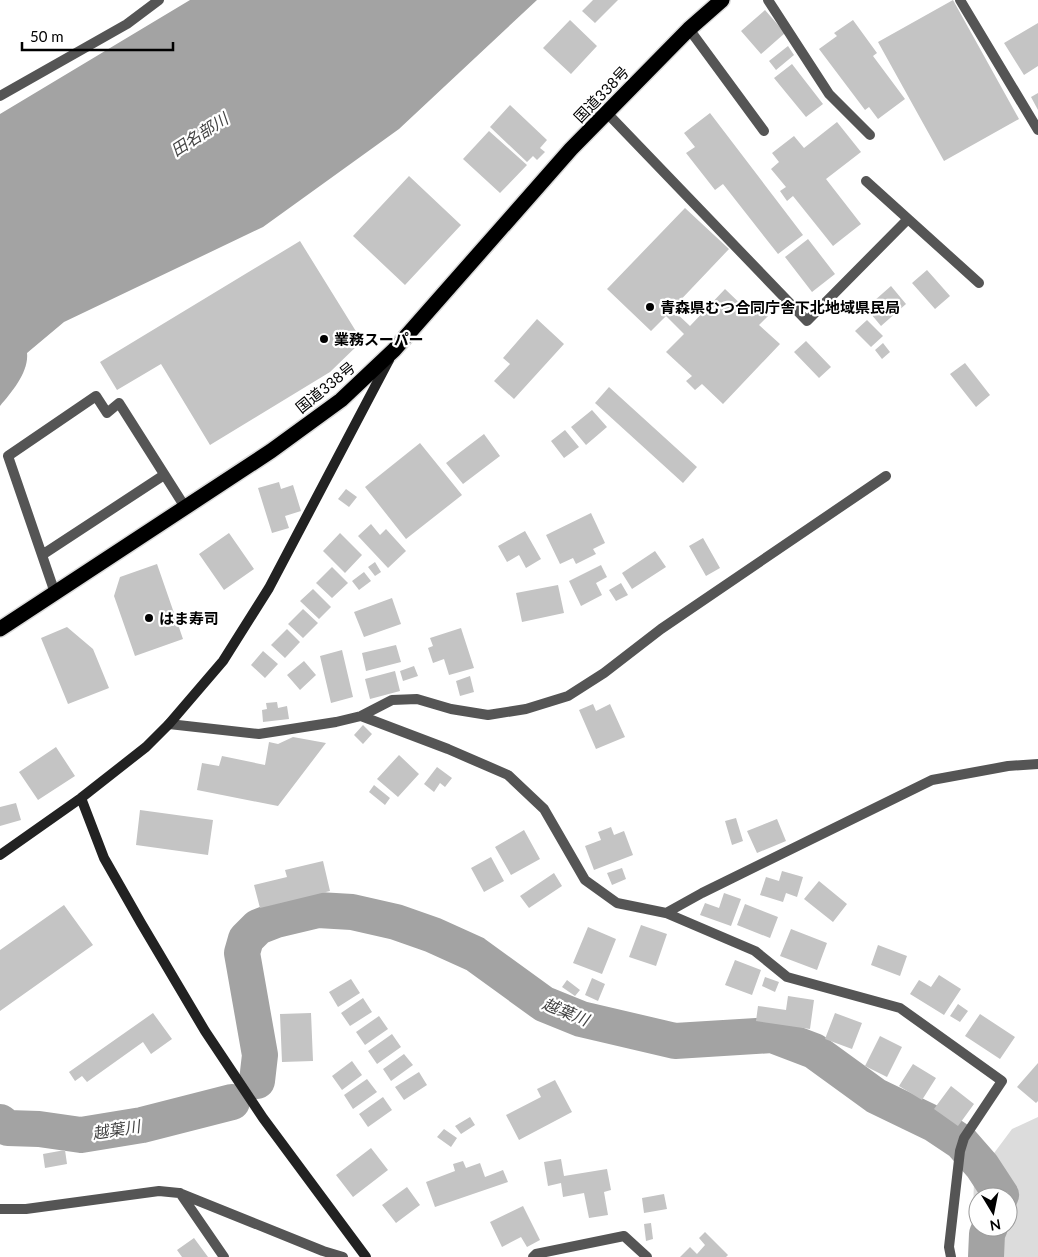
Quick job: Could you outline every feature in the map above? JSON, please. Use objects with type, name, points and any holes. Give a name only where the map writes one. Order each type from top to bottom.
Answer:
[{"type":"highway","name":"国道338号","points":[[0,629],[271,451],[341,400],[394,350],[571,149],[689,29],[722,0]]},
{"type":"street","points":[[0,96],[127,24],[159,0]]},
{"type":"street","points":[[768,0],[829,94],[870,135]]},
{"type":"street","points":[[960,0],[1038,130]]},
{"type":"street","points":[[689,29],[764,130]]},
{"type":"street","points":[[607,113],[807,322],[908,219]]},
{"type":"street","points":[[866,181],[979,283]]},
{"type":"street","points":[[0,854],[81,798],[146,747],[169,724],[223,662],[269,588],[394,350]]},
{"type":"street","points":[[55,593],[8,456],[96,396],[107,413],[118,404],[185,507]]},
{"type":"street","points":[[42,555],[164,475]]},
{"type":"street","points":[[169,724],[259,734],[336,722],[361,716],[392,700],[417,699],[488,715],[526,709],[568,696],[604,673],[661,629],[886,476]]},
{"type":"street","points":[[361,716],[448,749],[508,775],[544,809],[586,880],[617,903],[666,913],[755,951],[788,976],[900,1008],[1002,1081],[964,1138],[960,1151],[949,1247],[951,1257]]},
{"type":"street","points":[[666,913],[932,780],[1008,766],[1038,764]]},
{"type":"street","points":[[81,798],[104,858],[205,1031],[263,1118],[366,1257]]},
{"type":"street","points":[[0,1209],[26,1209],[159,1191],[179,1193],[323,1251],[343,1257]]},
{"type":"street","points":[[179,1193],[224,1257]]},
{"type":"street","points":[[533,1257],[536,1254],[624,1236],[647,1257]]},
{"type":"shaded area","points":[[1038,1117],[1038,1257],[987,1257],[972,1244],[972,1237],[1018,1237],[1018,1187],[974,1187],[974,1180],[1012,1129]]},
{"type":"water","name":"田名部川","points":[[190,0],[537,0],[399,129],[263,227],[64,322],[27,353],[27,360],[22,374],[0,406],[0,114]]},
{"type":"building","points":[[593,0],[618,0],[595,23],[582,11]]},
{"type":"building","points":[[953,0],[1019,119],[944,161],[878,42]]},
{"type":"building","points":[[765,10],[785,33],[761,54],[741,31]]},
{"type":"building","points":[[570,20],[597,46],[571,74],[543,48]]},
{"type":"building","points":[[853,20],[877,53],[873,56],[905,99],[878,119],[869,107],[865,110],[819,49],[837,36],[834,33]]},
{"type":"building","points":[[1038,23],[1038,66],[1024,75],[1004,43]]},
{"type":"building","points":[[788,46],[794,55],[776,70],[769,61]]},
{"type":"building","points":[[792,64],[823,104],[806,117],[774,78]]},
{"type":"building","points":[[1038,93],[1038,110],[1031,97]]},
{"type":"building","points":[[510,105],[547,140],[540,148],[545,152],[537,160],[533,156],[527,162],[490,127]]},
{"type":"building","points":[[710,113],[803,235],[778,254],[723,184],[715,190],[686,153],[695,147],[684,133]]},
{"type":"building","points":[[837,122],[861,152],[826,179],[861,224],[833,246],[793,196],[787,201],[780,191],[786,187],[771,169],[779,162],[772,153],[794,136],[804,148]]},
{"type":"building","points":[[489,131],[527,165],[500,193],[463,159]]},
{"type":"building","points":[[409,176],[461,225],[405,285],[353,236]]},
{"type":"building","name":"青森県むつ合同庁舎下北地域県民局","points":[[685,208],[729,249],[672,309],[690,326],[725,289],[749,312],[756,305],[768,316],[759,325],[780,344],[723,404],[702,384],[695,390],[686,381],[692,376],[666,352],[684,334],[666,316],[651,331],[607,289]]},
{"type":"building","points":[[808,239],[835,274],[812,292],[785,257]]},
{"type":"building","points":[[300,241],[362,341],[330,372],[210,445],[161,364],[117,390],[100,362]]},
{"type":"building","points":[[927,270],[950,296],[935,309],[912,283]]},
{"type":"building","points":[[891,286],[906,304],[881,326],[866,308]]},
{"type":"building","points":[[537,319],[564,344],[514,399],[494,381],[510,364],[503,358]]},
{"type":"building","points":[[867,320],[883,336],[871,347],[855,331]]},
{"type":"building","points":[[806,341],[831,367],[819,378],[794,352]]},
{"type":"building","points":[[883,343],[890,352],[882,359],[875,350]]},
{"type":"building","points":[[965,363],[990,395],[976,407],[950,374]]},
{"type":"building","points":[[609,387],[697,467],[683,483],[595,403]]},
{"type":"building","points":[[592,410],[607,427],[586,445],[571,427]]},
{"type":"building","points":[[565,430],[579,447],[564,458],[551,441]]},
{"type":"building","points":[[484,434],[500,456],[463,484],[446,463]]},
{"type":"building","points":[[420,443],[462,495],[406,539],[365,487]]},
{"type":"building","points":[[279,482],[281,489],[293,485],[301,511],[285,516],[289,528],[272,533],[258,488]]},
{"type":"building","points":[[346,489],[357,497],[349,507],[338,499]]},
{"type":"building","points":[[591,513],[605,543],[593,549],[596,554],[576,564],[573,558],[560,564],[546,535]]},
{"type":"building","points":[[371,524],[380,535],[386,529],[406,551],[388,568],[358,536]]},
{"type":"building","points":[[525,531],[541,559],[526,568],[519,555],[507,562],[498,546]]},
{"type":"building","points":[[229,533],[254,569],[224,590],[199,554]]},
{"type":"building","points":[[340,533],[362,555],[345,573],[323,551]]},
{"type":"building","points":[[703,538],[720,568],[706,576],[689,546]]},
{"type":"building","points":[[655,551],[666,567],[632,589],[622,573]]},
{"type":"building","points":[[375,562],[381,572],[375,576],[368,567]]},
{"type":"building","name":"はま寿司","points":[[157,564],[183,639],[135,656],[114,596],[120,577]]},
{"type":"building","points":[[601,565],[607,577],[596,583],[602,595],[581,606],[569,581]]},
{"type":"building","points":[[332,567],[348,583],[332,598],[316,583]]},
{"type":"building","points":[[364,572],[371,581],[359,590],[352,581]]},
{"type":"building","points":[[621,583],[628,595],[616,601],[609,590]]},
{"type":"building","points":[[558,585],[564,613],[522,622],[516,593]]},
{"type":"building","points":[[313,589],[331,607],[319,619],[300,601]]},
{"type":"building","points":[[392,598],[401,624],[364,637],[354,612]]},
{"type":"building","points":[[303,609],[318,623],[303,638],[288,624]]},
{"type":"building","points":[[67,627],[93,649],[109,688],[68,704],[41,638]]},
{"type":"building","points":[[461,628],[474,668],[449,675],[444,659],[433,663],[428,648],[433,646],[430,638]]},
{"type":"building","points":[[287,629],[300,642],[285,658],[271,645]]},
{"type":"building","points":[[396,645],[401,662],[366,671],[362,653]]},
{"type":"building","points":[[342,650],[353,697],[331,703],[320,656]]},
{"type":"building","points":[[263,651],[278,664],[265,678],[251,665]]},
{"type":"building","points":[[304,661],[316,675],[300,690],[287,675]]},
{"type":"building","points":[[414,666],[418,676],[403,681],[400,671]]},
{"type":"building","points":[[395,671],[400,691],[370,699],[365,679]]},
{"type":"building","points":[[470,676],[474,692],[460,696],[456,681]]},
{"type":"building","points":[[277,702],[278,708],[287,706],[289,719],[263,722],[262,710],[267,709],[266,703]]},
{"type":"building","points":[[593,704],[596,711],[610,704],[625,737],[596,749],[579,710]]},
{"type":"building","points":[[363,725],[372,734],[363,744],[354,735]]},
{"type":"building","points":[[293,737],[326,743],[278,806],[197,790],[202,763],[219,766],[222,756],[265,765],[269,742],[278,744]]},
{"type":"building","points":[[56,747],[75,776],[38,800],[19,772]]},
{"type":"building","points":[[399,755],[419,774],[398,797],[377,779]]},
{"type":"building","points":[[437,767],[452,778],[445,787],[440,783],[434,792],[424,784]]},
{"type":"building","points":[[374,785],[390,798],[385,805],[369,792]]},
{"type":"building","points":[[16,803],[21,820],[0,826],[0,807]]},
{"type":"building","points":[[140,810],[213,820],[208,855],[136,845]]},
{"type":"building","points":[[736,818],[743,841],[732,845],[725,821]]},
{"type":"building","points":[[777,819],[786,841],[757,853],[747,831]]},
{"type":"building","points":[[611,827],[614,835],[624,831],[633,855],[594,870],[585,846],[601,840],[598,832]]},
{"type":"building","points":[[524,830],[540,859],[511,875],[495,847]]},
{"type":"building","points":[[491,857],[504,881],[484,892],[471,868]]},
{"type":"building","points":[[323,861],[330,891],[260,908],[254,885],[287,877],[285,870]]},
{"type":"building","points":[[622,868],[626,879],[612,885],[607,873]]},
{"type":"building","points":[[782,871],[803,877],[797,897],[786,893],[783,902],[760,895],[766,877],[779,881]]},
{"type":"building","points":[[554,873],[562,886],[529,908],[520,896]]},
{"type":"building","points":[[819,881],[847,904],[833,922],[804,899]]},
{"type":"building","points":[[724,893],[741,899],[731,926],[700,915],[705,903],[719,908]]},
{"type":"building","points":[[745,904],[778,917],[770,938],[737,925]]},
{"type":"building","points":[[64,905],[93,945],[0,1011],[0,950]]},
{"type":"building","points":[[641,925],[667,934],[656,966],[629,957]]},
{"type":"building","points":[[588,927],[616,939],[602,974],[573,963]]},
{"type":"building","points":[[791,929],[827,943],[817,970],[780,956]]},
{"type":"building","points":[[878,945],[907,956],[900,976],[871,965]]},
{"type":"building","points":[[735,960],[761,970],[752,995],[725,985]]},
{"type":"building","points":[[939,975],[961,989],[944,1015],[910,994],[919,980],[931,987]]},
{"type":"building","points":[[765,977],[779,982],[775,992],[762,986]]},
{"type":"building","points":[[592,978],[605,984],[598,1001],[585,995]]},
{"type":"building","points":[[351,979],[360,993],[338,1007],[329,992]]},
{"type":"building","points":[[567,980],[580,990],[575,996],[562,987]]},
{"type":"building","points":[[788,996],[814,1000],[810,1029],[756,1021],[758,1006],[786,1010]]},
{"type":"building","points":[[363,998],[372,1012],[350,1026],[341,1013]]},
{"type":"building","points":[[958,1004],[968,1011],[960,1022],[950,1016]]},
{"type":"building","points":[[153,1013],[172,1039],[151,1054],[143,1042],[87,1082],[82,1076],[75,1081],[69,1072]]},
{"type":"building","points":[[311,1013],[313,1061],[282,1062],[280,1014]]},
{"type":"building","points":[[835,1013],[862,1023],[852,1049],[825,1039]]},
{"type":"building","points":[[980,1014],[1015,1037],[1000,1059],[965,1036]]},
{"type":"building","points":[[379,1016],[388,1029],[365,1045],[356,1032]]},
{"type":"building","points":[[392,1034],[401,1047],[377,1064],[368,1051]]},
{"type":"building","points":[[880,1036],[902,1047],[887,1077],[865,1066]]},
{"type":"building","points":[[404,1054],[413,1065],[391,1081],[383,1069]]},
{"type":"building","points":[[352,1061],[362,1075],[342,1090],[332,1076]]},
{"type":"building","points":[[1038,1063],[1038,1101],[1036,1103],[1017,1087]]},
{"type":"building","points":[[913,1064],[936,1078],[922,1100],[899,1086]]},
{"type":"building","points":[[419,1072],[427,1085],[404,1100],[395,1087]]},
{"type":"building","points":[[367,1079],[377,1092],[353,1109],[344,1095]]},
{"type":"building","points":[[555,1080],[572,1112],[519,1140],[506,1115],[541,1097],[537,1089]]},
{"type":"building","points":[[951,1086],[974,1104],[958,1126],[934,1109]]},
{"type":"building","points":[[383,1097],[392,1110],[368,1127],[359,1114]]},
{"type":"building","points":[[470,1117],[475,1125],[461,1134],[455,1126]]},
{"type":"building","points":[[444,1129],[457,1138],[451,1147],[437,1137]]},
{"type":"building","points":[[371,1148],[388,1170],[353,1197],[336,1175]]},
{"type":"building","points":[[65,1150],[67,1164],[45,1168],[43,1154]]},
{"type":"building","points":[[561,1159],[564,1176],[607,1169],[611,1190],[604,1192],[608,1215],[589,1218],[584,1193],[563,1197],[561,1183],[548,1186],[544,1162]]},
{"type":"building","points":[[463,1161],[466,1168],[480,1163],[485,1177],[503,1170],[508,1182],[435,1207],[426,1182],[455,1171],[453,1164]]},
{"type":"building","points":[[407,1187],[420,1205],[396,1223],[382,1205]]},
{"type":"building","points":[[664,1194],[667,1209],[644,1213],[642,1198]]},
{"type":"building","points":[[523,1206],[540,1240],[527,1247],[521,1237],[502,1247],[490,1222]]},
{"type":"building","points":[[651,1223],[653,1239],[646,1241],[644,1224]]},
{"type":"building","points":[[705,1232],[728,1255],[726,1257],[680,1257],[690,1247],[697,1254],[705,1245],[699,1238]]},
{"type":"building","points":[[194,1238],[208,1257],[182,1257],[177,1250]]},
{"type":"waterway","name":"越葉川","points":[[257,1081],[260,1055],[242,953],[246,939],[258,927],[276,920],[318,910],[352,912],[396,922],[433,935],[475,954],[544,1004],[581,1019],[675,1041],[772,1035],[814,1051],[876,1096],[934,1124],[961,1142],[982,1166],[996,1187]]},
{"type":"waterway","name":"越葉川","points":[[0,1122],[8,1128],[39,1129],[81,1135],[142,1125],[232,1102]]},
{"type":"waterway","name":"越葉川","points":[[986,1257],[987,1237]]},
{"type":"place","name":"青森県むつ合同庁舎下北地域県民局","points":[[650,307]]},
{"type":"place","name":"業務スーパー","points":[[324,339]]},
{"type":"place","name":"はま寿司","points":[[149,618]]}]
